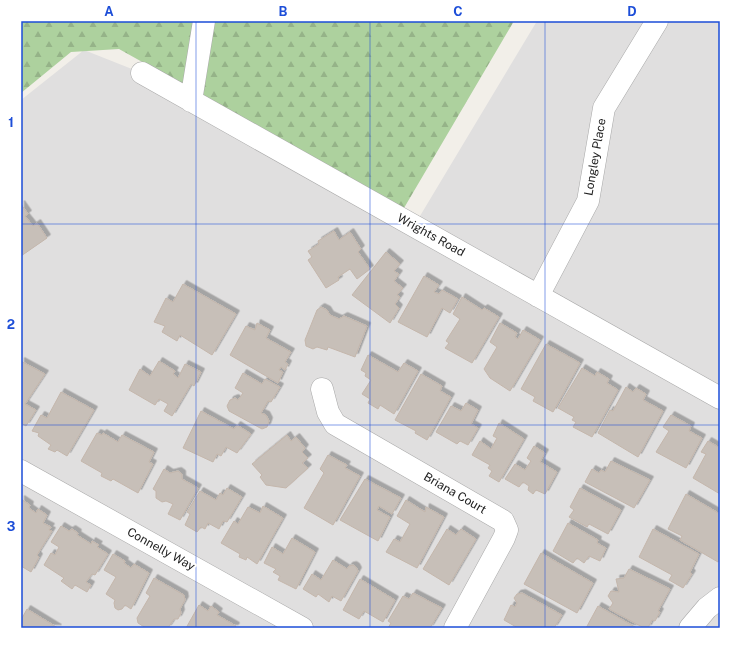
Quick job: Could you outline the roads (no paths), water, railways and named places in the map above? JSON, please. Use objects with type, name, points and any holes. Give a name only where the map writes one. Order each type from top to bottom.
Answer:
[{"type":"street","points":[[191,101],[204,21]]},
{"type":"street","name":"Longley Place","points":[[538,296],[588,201],[604,108],[657,21]]},
{"type":"street","name":"Wrights Road","points":[[142,73],[720,398]]},
{"type":"street","name":"Briana Court","points":[[322,389],[328,412],[335,424],[503,521],[506,525],[504,538],[455,628]]},
{"type":"street","name":"Connelly Way","points":[[21,471],[302,628]]},
{"type":"street","points":[[690,628],[707,608],[720,598]]}]
